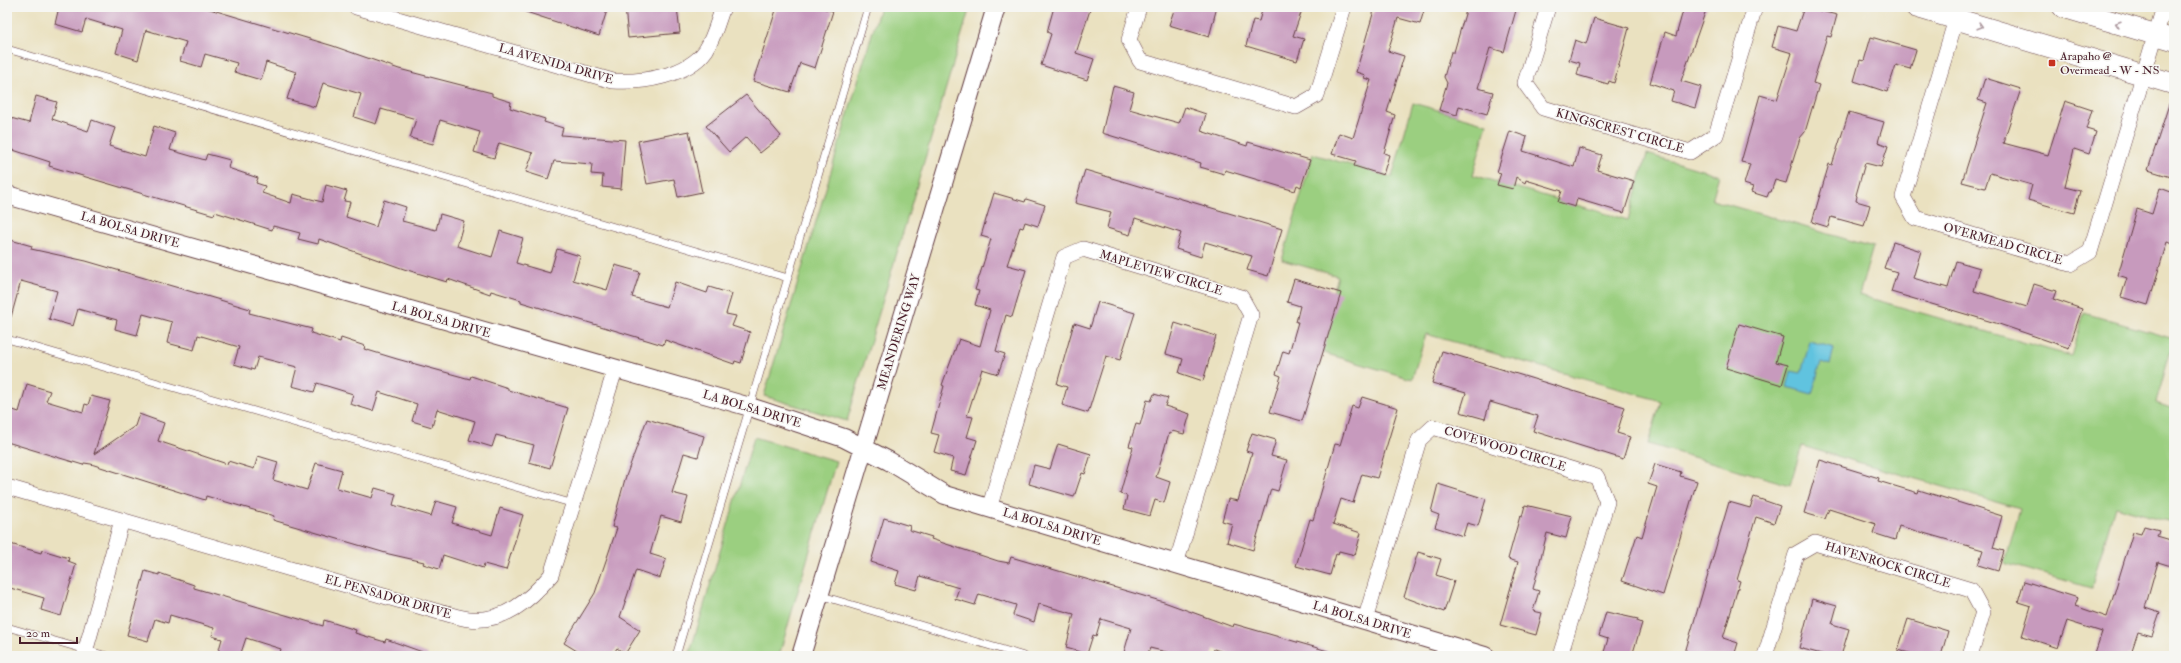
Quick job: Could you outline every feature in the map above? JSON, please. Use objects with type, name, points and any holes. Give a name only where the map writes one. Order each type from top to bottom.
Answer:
[{"type":"main road","points":[[1916,7],[2174,84]]},
{"type":"main road","points":[[2063,7],[2165,38]]},
{"type":"street","name":"LA AVENIDA DRIVE","points":[[356,7],[613,81],[633,83],[664,77],[688,65],[705,51],[716,29],[723,7]]},
{"type":"street","name":"MEANDERING WAY","points":[[801,656],[996,7]]},
{"type":"street","points":[[1139,7],[1129,40],[1140,61],[1296,107],[1317,95],[1344,7]]},
{"type":"street","name":"KINGSCREST CIRCLE","points":[[1548,7],[1525,83],[1542,108],[1690,152],[1716,135],[1755,7]]},
{"type":"street","name":"OVERMEAD CIRCLE","points":[[1956,19],[1903,196],[1915,218],[2070,264],[2090,252],[2144,75],[2165,38],[2164,7]]},
{"type":"street","name":"LA BOLSA DRIVE","points":[[7,195],[750,407],[844,438],[889,461],[945,495],[1485,656]]},
{"type":"street","name":"MAPLEVIEW CIRCLE","points":[[989,509],[1064,257],[1083,249],[1090,251],[1242,297],[1251,315],[1176,564]]},
{"type":"street","name":"EL PENSADOR DRIVE","points":[[7,487],[439,612],[469,619],[491,619],[518,607],[535,594],[551,575],[616,370]]},
{"type":"street","name":"COVEWOOD CIRCLE","points":[[1365,620],[1419,440],[1433,427],[1597,477],[1606,502],[1560,656]]},
{"type":"street","points":[[84,653],[122,520]]},
{"type":"street","name":"HAVENROCK CIRCLE","points":[[1766,656],[1796,554],[1815,543],[1971,590],[1983,612],[1970,656]]},
{"type":"lane","points":[[676,656],[868,7]]},
{"type":"lane","points":[[7,49],[788,278]]},
{"type":"lane","points":[[7,339],[574,504]]},
{"type":"lane","points":[[820,595],[1024,656]]},
{"type":"lane","points":[[7,627],[84,653],[107,656]]},
{"type":"green space","points":[[880,7],[970,7],[847,421],[764,396]]},
{"type":"green space","points":[[1413,103],[1487,124],[1473,175],[1628,220],[1647,154],[1719,175],[1712,200],[1873,247],[1859,295],[2071,356],[2084,313],[2174,339],[2156,403],[2174,409],[2174,523],[2115,506],[2091,588],[2005,563],[2020,509],[1802,446],[1790,485],[1648,444],[1661,401],[1426,334],[1412,379],[1317,351],[1338,276],[1282,260],[1313,154],[1392,177]]},
{"type":"green space","points":[[754,437],[836,461],[779,656],[689,656]]},
{"type":"water","points":[[1810,341],[1834,348],[1830,365],[1821,362],[1812,394],[1787,387],[1791,371],[1801,373]]},
{"type":"building","points":[[59,7],[203,7],[333,46],[399,69],[492,93],[492,96],[511,102],[510,108],[545,119],[544,122],[563,128],[561,135],[625,140],[621,189],[602,187],[603,175],[591,174],[592,164],[554,161],[548,179],[526,172],[533,153],[499,143],[494,158],[474,152],[480,132],[440,120],[433,144],[410,138],[416,119],[381,109],[376,124],[354,117],[361,94],[323,83],[315,107],[287,99],[296,72],[266,62],[261,80],[234,72],[237,63],[205,54],[201,67],[180,61],[186,42],[146,30],[138,60],[116,53],[122,30],[86,19],[82,32],[55,24]]},
{"type":"building","points":[[520,7],[608,7],[599,36],[520,10]]},
{"type":"building","points":[[625,7],[677,7],[680,33],[628,38]]},
{"type":"building","points":[[777,7],[818,7],[833,11],[815,68],[800,63],[790,92],[753,81]]},
{"type":"building","points":[[1054,7],[1091,7],[1076,53],[1094,59],[1087,80],[1041,65],[1051,34],[1047,32]]},
{"type":"building","points":[[1175,7],[1217,7],[1209,37],[1169,25]]},
{"type":"building","points":[[1263,7],[1303,7],[1293,36],[1304,39],[1297,61],[1246,46],[1253,20],[1259,21]]},
{"type":"building","points":[[1375,7],[1425,7],[1420,24],[1398,18],[1388,51],[1404,56],[1387,112],[1395,115],[1384,153],[1389,155],[1383,175],[1354,166],[1356,161],[1332,154],[1339,133],[1353,138],[1371,80],[1364,78],[1365,75],[1356,72]]},
{"type":"building","points":[[1467,7],[1517,7],[1504,52],[1490,48],[1478,88],[1493,92],[1487,114],[1459,106],[1457,115],[1439,110],[1447,83],[1444,77],[1451,52],[1454,52]]},
{"type":"building","points":[[1684,7],[1707,7],[1681,81],[1701,87],[1695,108],[1671,101],[1674,91],[1650,83],[1665,32],[1676,36]]},
{"type":"building","points":[[1804,7],[1837,15],[1831,37],[1827,36],[1813,83],[1819,85],[1805,132],[1800,138],[1786,183],[1775,180],[1771,192],[1769,192],[1767,197],[1751,192],[1753,187],[1744,184],[1750,164],[1741,162],[1760,95],[1777,100],[1792,53],[1772,47],[1778,26],[1796,31]]},
{"type":"building","points":[[1594,18],[1629,28],[1614,83],[1609,81],[1608,84],[1577,75],[1580,63],[1569,60],[1575,40],[1586,44]]},
{"type":"building","points":[[1871,37],[1916,50],[1910,69],[1896,65],[1887,92],[1854,81],[1860,60],[1864,61]]},
{"type":"building","points":[[1985,78],[2021,89],[2003,143],[2048,155],[2065,101],[2092,110],[2086,129],[2096,132],[2089,154],[2074,149],[2065,187],[2080,191],[2074,213],[2028,200],[2032,185],[1990,173],[1985,188],[1962,182],[1987,103],[1978,100]]},
{"type":"building","points":[[1113,86],[1134,92],[1129,109],[1179,123],[1185,107],[1206,114],[1201,131],[1247,146],[1248,142],[1310,160],[1301,187],[1297,185],[1295,191],[1225,170],[1224,174],[1200,167],[1201,163],[1102,133]]},
{"type":"building","points":[[746,95],[781,136],[760,153],[746,137],[729,152],[706,126]]},
{"type":"building","points":[[36,96],[57,102],[52,119],[88,131],[92,120],[115,128],[109,146],[145,157],[154,126],[175,133],[170,150],[205,160],[207,154],[230,160],[228,168],[258,178],[256,183],[265,186],[262,193],[291,203],[293,194],[322,202],[326,185],[347,191],[344,201],[350,202],[346,217],[376,227],[384,200],[406,207],[402,221],[436,230],[440,214],[464,221],[457,246],[492,257],[500,231],[523,238],[516,263],[550,273],[557,249],[580,256],[573,280],[607,290],[615,265],[640,272],[632,297],[667,307],[675,282],[707,293],[709,287],[732,294],[726,314],[736,316],[732,326],[750,332],[741,363],[735,361],[734,364],[665,340],[663,345],[521,302],[521,300],[491,291],[490,294],[448,279],[447,282],[404,269],[319,239],[318,244],[298,239],[300,233],[273,226],[272,230],[215,212],[214,215],[49,166],[50,162],[7,148],[7,117],[29,123]]},
{"type":"building","points":[[2171,98],[2174,98],[2174,168],[2171,177],[2148,170]]},
{"type":"building","points":[[1849,112],[1884,122],[1878,142],[1888,146],[1881,167],[1865,163],[1856,195],[1856,201],[1870,205],[1864,226],[1831,217],[1828,227],[1812,222],[1829,164],[1832,165]]},
{"type":"building","points":[[689,131],[702,192],[678,197],[674,179],[647,184],[638,141]]},
{"type":"building","points":[[1510,131],[1527,137],[1523,151],[1574,167],[1579,148],[1602,155],[1597,170],[1634,181],[1624,213],[1577,199],[1575,207],[1558,202],[1562,191],[1526,180],[1525,183],[1516,177],[1513,189],[1497,185],[1501,173],[1497,172]]},
{"type":"building","points":[[1085,170],[1282,229],[1268,276],[1247,270],[1252,256],[1205,242],[1201,257],[1176,249],[1181,233],[1135,218],[1130,235],[1107,228],[1111,212],[1075,203]]},
{"type":"building","points":[[2160,188],[2174,193],[2174,244],[2167,242],[2148,305],[2121,297],[2127,278],[2118,275],[2137,209],[2152,214]]},
{"type":"building","points":[[994,193],[1025,202],[1026,199],[1045,205],[1038,226],[1025,222],[1023,228],[1020,227],[1007,265],[1026,270],[1012,317],[1006,315],[996,351],[1005,354],[998,374],[982,369],[967,416],[973,417],[967,437],[977,440],[966,475],[950,471],[953,458],[934,452],[939,435],[931,433],[944,386],[942,385],[959,339],[980,346],[990,310],[975,305],[979,291],[975,290],[991,239],[981,236]]},
{"type":"building","points":[[7,239],[32,246],[31,249],[86,261],[250,309],[249,313],[312,329],[311,333],[340,342],[341,338],[365,346],[364,349],[470,379],[471,376],[508,388],[508,390],[568,408],[550,468],[529,462],[534,445],[496,435],[492,447],[469,440],[475,421],[437,409],[432,427],[412,421],[417,404],[379,392],[373,411],[350,404],[353,394],[317,383],[314,392],[292,386],[297,367],[258,357],[254,370],[234,364],[239,347],[198,335],[194,350],[167,343],[172,322],[143,314],[137,335],[115,329],[117,320],[78,309],[73,326],[49,319],[57,291],[21,281],[11,317],[7,316]]},
{"type":"building","points":[[1893,242],[1921,251],[1913,278],[1948,288],[1956,261],[1980,268],[1974,291],[2027,307],[2034,284],[2056,291],[2053,299],[2082,309],[2069,348],[1999,324],[1891,292],[1897,272],[1884,268]]},
{"type":"building","points":[[1294,279],[1341,293],[1302,421],[1270,412],[1281,376],[1276,374],[1283,351],[1289,353],[1298,322],[1296,322],[1300,306],[1287,302]]},
{"type":"building","points":[[1098,302],[1135,313],[1120,360],[1106,356],[1088,413],[1062,405],[1067,387],[1057,384],[1074,323],[1090,328]]},
{"type":"building","points":[[1175,323],[1216,336],[1203,381],[1179,373],[1183,359],[1166,354]]},
{"type":"building","points":[[1739,324],[1783,337],[1776,362],[1788,365],[1782,385],[1726,368]]},
{"type":"building","points":[[1442,351],[1625,407],[1617,433],[1630,437],[1623,459],[1533,431],[1538,416],[1490,402],[1485,419],[1460,412],[1466,393],[1432,383]]},
{"type":"building","points":[[27,384],[50,391],[46,401],[83,412],[85,404],[88,405],[91,396],[110,401],[94,454],[135,426],[139,414],[164,423],[158,441],[227,464],[228,461],[254,469],[258,456],[278,462],[273,480],[307,490],[316,463],[342,470],[337,488],[372,498],[375,488],[396,494],[393,505],[431,516],[436,501],[457,507],[452,523],[492,535],[500,508],[523,515],[506,570],[484,564],[483,568],[443,555],[439,569],[423,564],[424,562],[389,554],[273,520],[274,516],[206,496],[205,500],[91,464],[84,463],[83,465],[7,442],[7,408],[19,412]]},
{"type":"building","points":[[1154,394],[1168,398],[1165,406],[1190,414],[1184,434],[1172,431],[1171,434],[1169,433],[1156,477],[1170,482],[1164,503],[1155,500],[1150,516],[1124,509],[1127,496],[1120,494],[1133,447],[1129,446],[1136,424],[1140,425],[1147,400],[1151,401]]},
{"type":"building","points":[[1362,397],[1398,408],[1377,478],[1362,474],[1353,503],[1341,499],[1333,524],[1361,533],[1355,555],[1339,551],[1338,555],[1336,554],[1330,575],[1296,566],[1310,519],[1313,520],[1335,444],[1340,445],[1352,406],[1358,408]]},
{"type":"building","points":[[647,419],[704,436],[698,457],[684,453],[672,493],[688,497],[681,522],[661,516],[650,554],[666,559],[660,578],[636,570],[620,617],[640,630],[625,654],[617,648],[612,656],[585,656],[564,643],[595,593],[617,528],[612,527],[625,479]]},
{"type":"building","points":[[1252,433],[1276,440],[1271,456],[1287,460],[1278,491],[1271,489],[1253,550],[1227,542],[1232,524],[1222,521],[1228,499],[1238,501],[1252,453],[1246,451]]},
{"type":"building","points":[[1058,444],[1091,454],[1085,474],[1082,473],[1074,497],[1029,484],[1034,465],[1050,469]]},
{"type":"building","points":[[1820,460],[1879,478],[1878,481],[1918,493],[1919,490],[2002,516],[1993,548],[2004,551],[1998,571],[1978,565],[1983,550],[1899,526],[1895,540],[1873,533],[1876,524],[1829,509],[1825,519],[1804,513]]},
{"type":"building","points":[[1655,464],[1681,472],[1680,476],[1697,481],[1663,595],[1622,581],[1637,535],[1642,537],[1657,487],[1648,484]]},
{"type":"building","points":[[1438,484],[1486,499],[1478,526],[1467,523],[1463,536],[1435,527],[1439,515],[1431,512]]},
{"type":"building","points":[[1754,497],[1780,506],[1774,523],[1756,517],[1737,580],[1740,581],[1723,638],[1738,643],[1734,656],[1684,656],[1729,502],[1750,508]]},
{"type":"building","points":[[1525,505],[1572,516],[1566,538],[1547,533],[1533,589],[1539,591],[1533,611],[1542,613],[1536,635],[1500,625],[1518,562],[1508,559],[1520,516],[1522,517]]},
{"type":"building","points":[[884,518],[910,526],[909,530],[932,537],[931,539],[998,561],[1009,563],[1011,557],[1164,602],[1233,627],[1234,624],[1328,651],[1328,656],[1235,656],[1214,649],[1212,656],[1182,656],[1150,648],[1147,656],[1123,656],[1131,628],[1101,619],[1096,636],[1093,635],[1087,654],[1066,648],[1074,614],[1039,604],[1034,622],[1013,615],[1016,605],[979,594],[975,605],[955,599],[959,588],[920,576],[916,590],[895,584],[899,571],[871,562]]},
{"type":"building","points":[[2144,526],[2159,530],[2157,536],[2174,541],[2174,567],[2158,562],[2145,608],[2160,613],[2152,636],[2138,632],[2130,656],[2094,656],[2102,632],[2067,621],[2058,648],[2022,636],[2031,606],[2018,602],[2024,581],[2078,598],[2075,606],[2107,617],[2133,532],[2141,534]]},
{"type":"building","points":[[7,543],[41,553],[42,550],[69,558],[68,561],[76,564],[61,616],[41,610],[44,598],[7,587]]},
{"type":"building","points":[[1418,552],[1441,559],[1436,575],[1454,581],[1444,612],[1404,597]]},
{"type":"building","points":[[145,571],[159,575],[159,573],[194,585],[194,588],[323,626],[324,620],[356,630],[355,633],[385,642],[386,639],[428,654],[427,656],[279,656],[281,649],[246,638],[240,656],[217,656],[222,639],[212,636],[214,628],[170,615],[168,623],[155,619],[148,641],[127,635]]},
{"type":"building","points":[[1812,599],[1837,606],[1832,624],[1849,629],[1841,656],[1829,656],[1799,648]]},
{"type":"building","points":[[1606,612],[1638,619],[1637,621],[1642,623],[1632,656],[1618,656],[1604,652],[1608,639],[1599,636]]},
{"type":"building","points":[[1908,619],[1948,631],[1941,656],[1920,656],[1898,650]]},
{"type":"place","name":"Arapaho @ Overmead - W - NS","points":[[2052,63]]}]
